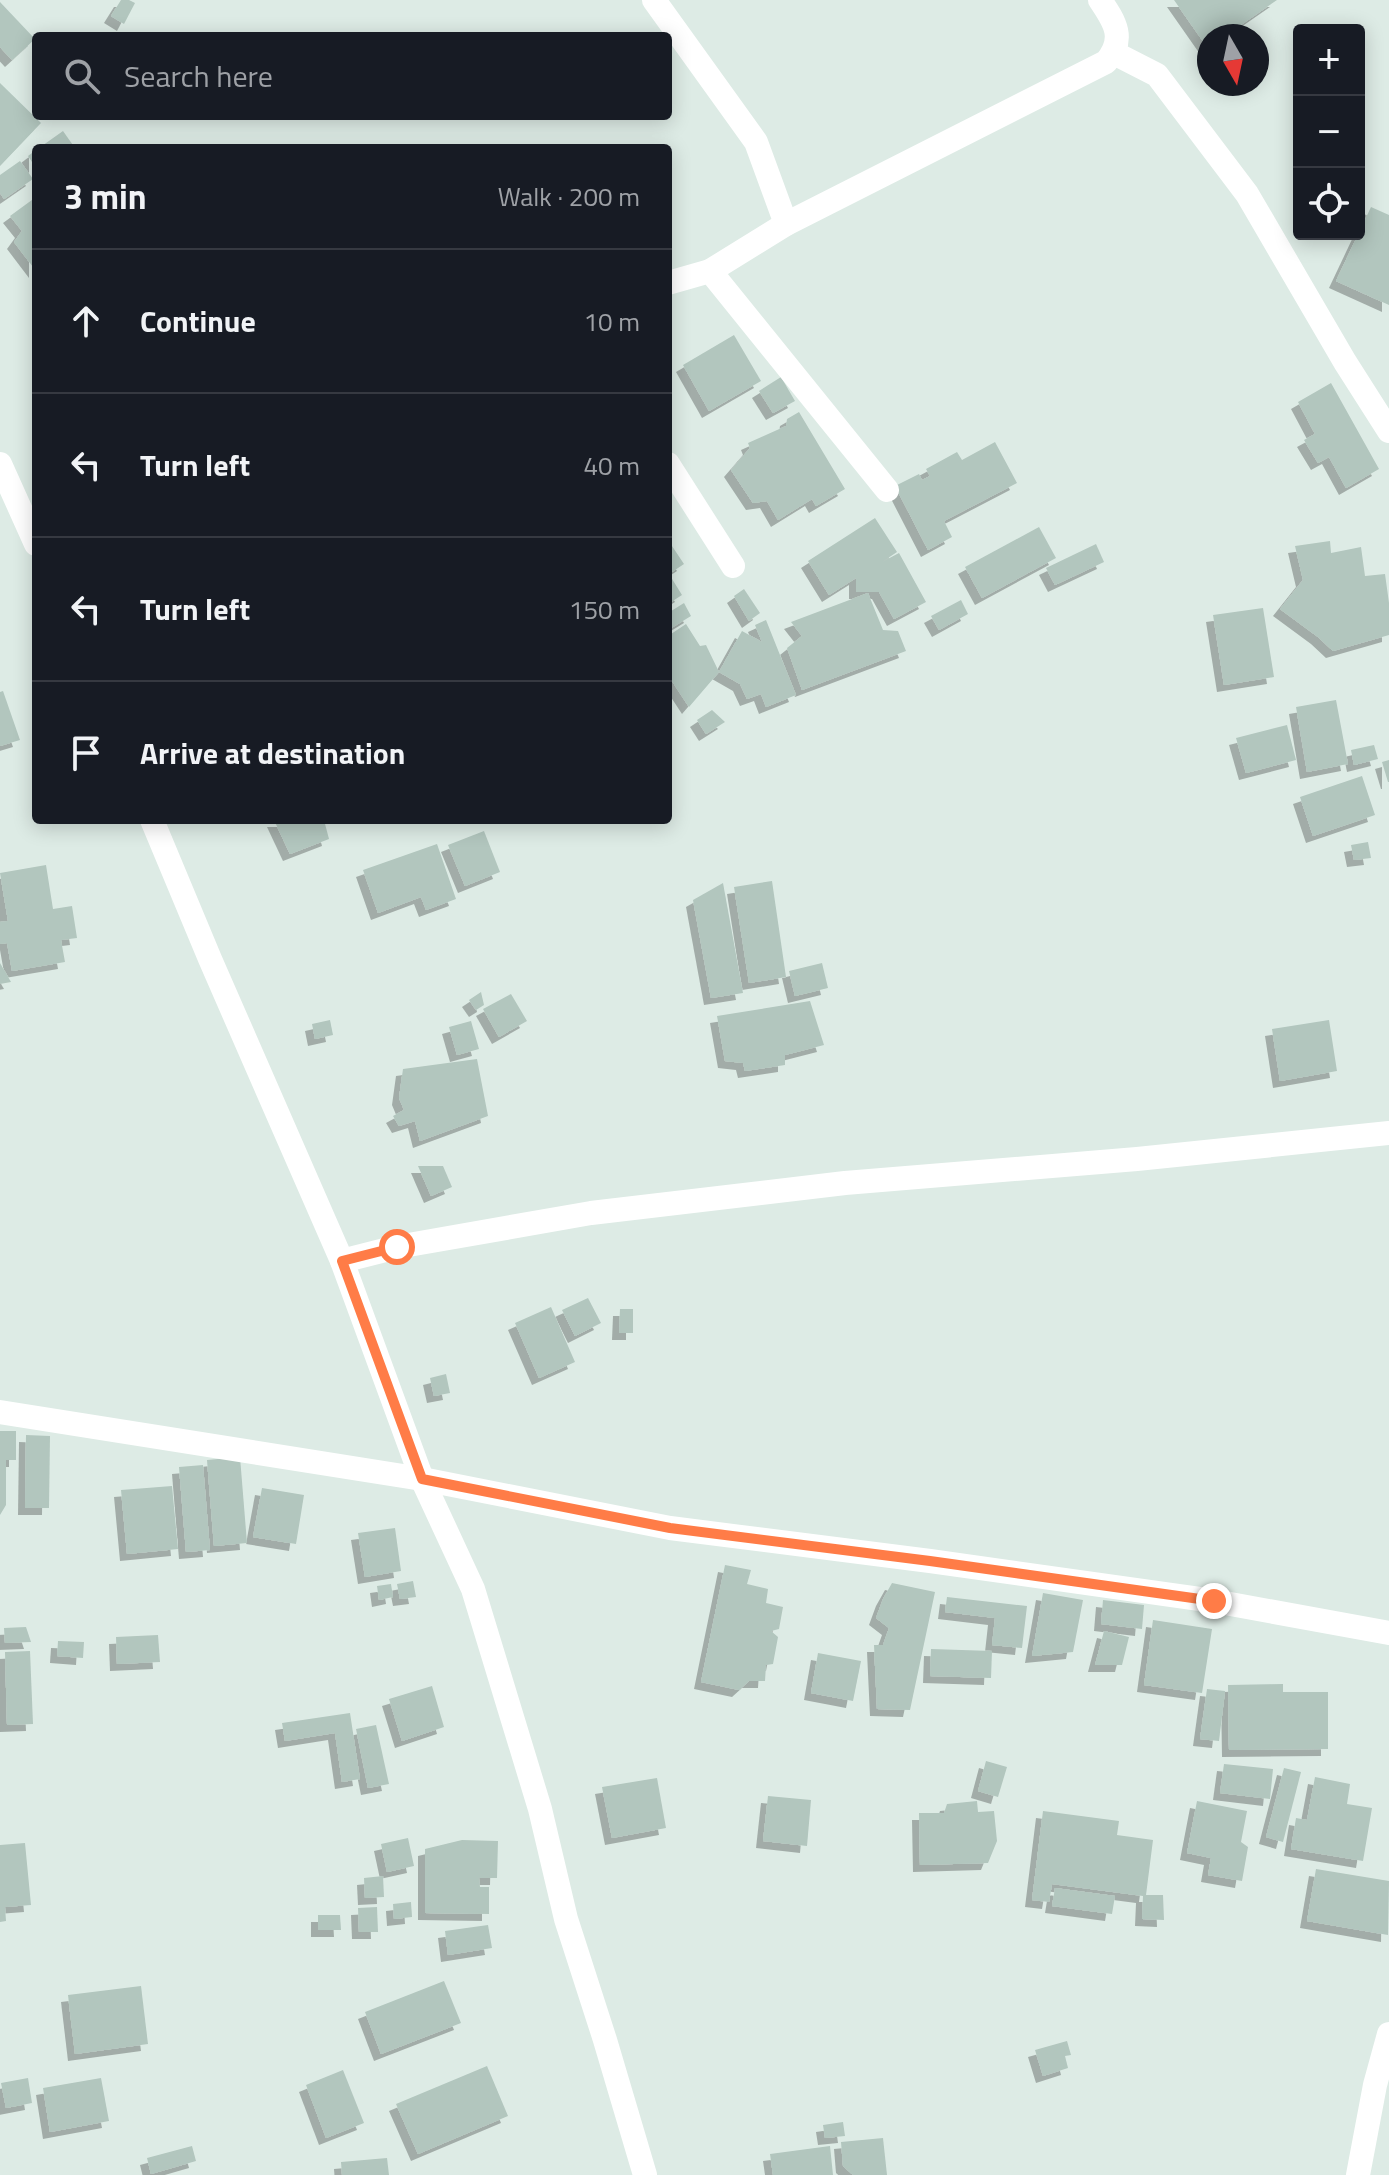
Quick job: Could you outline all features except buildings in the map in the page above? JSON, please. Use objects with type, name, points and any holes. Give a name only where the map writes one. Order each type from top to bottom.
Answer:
[{"type":"street","points":[[654,0],[756,142],[786,224]]},
{"type":"street","points":[[672,282],[710,271],[786,224],[1106,62],[1114,53],[1118,35],[1100,0]]},
{"type":"street","points":[[1114,53],[1157,75],[1247,194],[1389,431]]},
{"type":"street","points":[[710,271],[887,490]]},
{"type":"street","points":[[0,464],[32,535]]},
{"type":"street","points":[[672,470],[733,566]]},
{"type":"street","points":[[154,824],[342,1261],[422,1479],[473,1589],[540,1809],[566,1919],[645,2175]]},
{"type":"street","points":[[342,1261],[397,1247],[591,1213],[845,1183],[1137,1159],[1389,1133]]},
{"type":"street","points":[[0,1412],[422,1479],[670,1528],[1214,1601],[1389,1633]]},
{"type":"street","points":[[1358,2175],[1375,2085],[1389,2034]]},
{"type":"route","points":[[397,1247],[342,1261],[422,1479],[670,1528],[1214,1601]]}]
